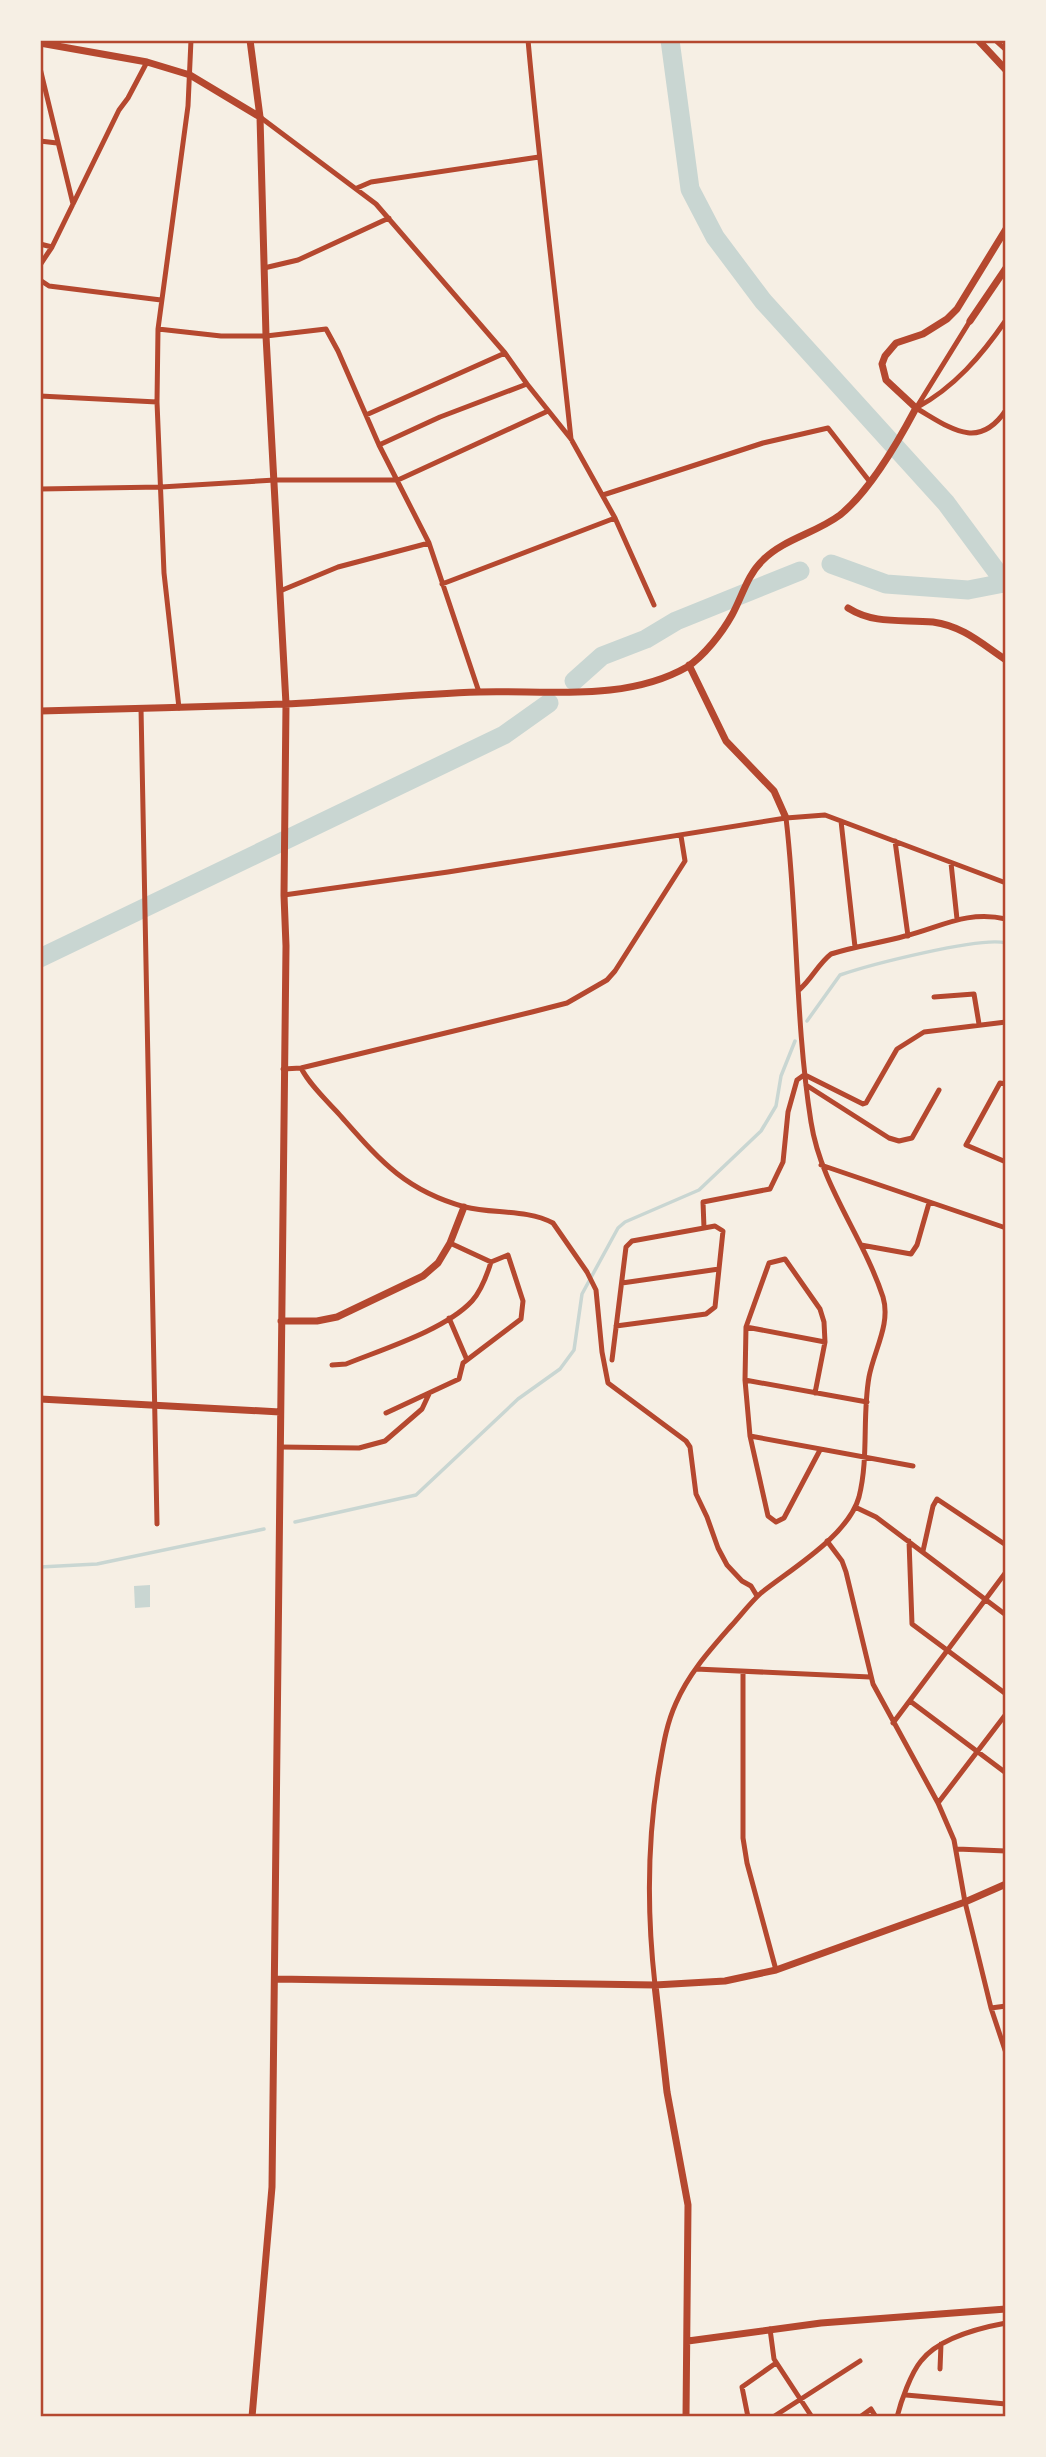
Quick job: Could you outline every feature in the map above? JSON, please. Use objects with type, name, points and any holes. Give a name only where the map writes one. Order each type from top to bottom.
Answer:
[{"type":"street","points":[[179,708],[164,573],[157,402],[158,329],[191,75],[191,40]]},
{"type":"street","points":[[250,40],[260,117],[266,336],[286,704],[286,946],[272,2187],[252,2417]]},
{"type":"street","points":[[528,40],[571,439]]},
{"type":"street","points":[[978,40],[1006,70]]},
{"type":"street","points":[[995,40],[1006,50]]},
{"type":"street","points":[[40,43],[147,62],[191,75],[260,117],[285,138],[357,188],[388,218],[505,353],[571,439],[615,517],[654,605]]},
{"type":"street","points":[[40,265],[52,247],[119,110],[147,62]]},
{"type":"street","points":[[40,68],[73,204]]},
{"type":"street","points":[[40,141],[57,143]]},
{"type":"street","points":[[357,188],[371,182],[539,157]]},
{"type":"street","points":[[264,268],[298,260],[388,218]]},
{"type":"street","points":[[1006,229],[957,309],[947,319],[913,339],[896,343],[888,350],[882,364],[886,380],[916,408],[965,434],[990,428],[1006,410]]},
{"type":"street","points":[[40,244],[52,247]]},
{"type":"street","points":[[40,711],[286,704],[479,692],[583,691],[638,686],[689,665],[718,637],[732,616],[748,580],[762,561],[783,545],[806,536],[840,515],[870,482],[1006,268]]},
{"type":"street","points":[[40,280],[48,286],[60,288],[161,300]]},
{"type":"street","points":[[916,408],[939,395],[970,366],[1006,320]]},
{"type":"street","points":[[158,329],[221,336],[266,336],[326,329],[379,445],[429,543],[479,692]]},
{"type":"street","points":[[366,415],[505,353]]},
{"type":"street","points":[[379,445],[440,417],[527,384]]},
{"type":"street","points":[[40,396],[157,402]]},
{"type":"street","points":[[40,489],[161,487],[275,480],[398,480],[548,411]]},
{"type":"street","points":[[603,495],[763,443],[828,428],[870,482]]},
{"type":"street","points":[[442,584],[615,517]]},
{"type":"street","points":[[280,591],[338,567],[429,543]]},
{"type":"street","points":[[848,608],[886,621],[933,622],[964,631],[1006,660]]},
{"type":"street","points":[[686,2417],[688,2205],[667,2092],[650,1939],[654,1799],[665,1733],[675,1704],[706,1654],[757,1596],[827,1541],[839,1530],[855,1507],[865,1459],[869,1376],[885,1324],[886,1312],[884,1300],[861,1245],[821,1165],[811,1125],[804,1075],[786,818],[774,792],[726,741],[689,665]]},
{"type":"street","points":[[141,708],[158,1524]]},
{"type":"street","points":[[284,895],[448,872],[786,818],[825,815],[1006,883]]},
{"type":"street","points":[[841,821],[855,947]]},
{"type":"street","points":[[283,1069],[301,1068],[556,1006],[586,992],[615,971],[685,861],[681,836]]},
{"type":"street","points":[[895,841],[908,936]]},
{"type":"street","points":[[951,862],[957,919]]},
{"type":"street","points":[[799,990],[831,954],[908,936],[957,919],[1006,919]]},
{"type":"street","points":[[934,997],[974,994],[979,1024]]},
{"type":"street","points":[[804,1075],[863,1104],[897,1049],[925,1032],[1006,1022]]},
{"type":"street","points":[[301,1068],[317,1091],[404,1181],[464,1207],[537,1217],[554,1223],[587,1272],[597,1295],[608,1383],[686,1441],[690,1447],[696,1494],[718,1548],[727,1565],[757,1596]]},
{"type":"street","points":[[704,1228],[703,1202],[770,1189],[783,1162],[788,1112],[797,1080],[804,1075]]},
{"type":"street","points":[[1006,1084],[1000,1083],[966,1145],[1006,1162]]},
{"type":"street","points":[[806,1085],[889,1138],[900,1141],[912,1138],[939,1090]]},
{"type":"street","points":[[821,1165],[1006,1228]]},
{"type":"street","points":[[861,1245],[911,1254],[917,1245],[929,1203]]},
{"type":"street","points":[[281,1321],[317,1321],[337,1317],[423,1276],[438,1263],[450,1243],[464,1207]]},
{"type":"street","points":[[612,1360],[626,1247],[632,1241],[716,1226],[723,1231],[715,1307],[706,1314],[617,1326]]},
{"type":"street","points":[[386,1413],[459,1379],[463,1363],[521,1319],[523,1301],[508,1255],[491,1262],[450,1243]]},
{"type":"street","points":[[815,1393],[825,1342],[820,1308],[785,1259],[769,1263],[746,1327],[746,1380],[750,1436],[768,1516],[776,1522],[784,1518],[820,1450]]},
{"type":"street","points":[[332,1366],[346,1364],[449,1318],[472,1301],[487,1276],[491,1262]]},
{"type":"street","points":[[622,1283],[719,1269]]},
{"type":"street","points":[[449,1318],[467,1360]]},
{"type":"street","points":[[746,1327],[825,1342]]},
{"type":"street","points":[[746,1380],[867,1402]]},
{"type":"street","points":[[280,1447],[359,1448],[385,1441],[422,1409],[429,1393]]},
{"type":"street","points":[[40,1399],[280,1412]]},
{"type":"street","points":[[750,1436],[913,1466]]},
{"type":"street","points":[[923,1551],[937,1499],[1006,1545]]},
{"type":"street","points":[[855,1507],[877,1517],[1006,1615]]},
{"type":"street","points":[[827,1541],[842,1561],[846,1572],[870,1677],[938,1803],[957,1849],[965,1902],[991,2008],[1006,2053]]},
{"type":"street","points":[[909,1541],[912,1624],[1006,1694]]},
{"type":"street","points":[[893,1723],[1006,1572]]},
{"type":"street","points":[[696,1669],[870,1677]]},
{"type":"street","points":[[743,1672],[743,1838],[747,1863],[776,1970]]},
{"type":"street","points":[[910,1700],[1006,1773]]},
{"type":"street","points":[[938,1803],[1006,1714]]},
{"type":"street","points":[[957,1849],[1006,1851]]},
{"type":"street","points":[[276,1979],[655,1985],[724,1981],[776,1970],[965,1902],[1006,1884]]},
{"type":"street","points":[[991,2008],[1006,2006]]},
{"type":"street","points":[[688,2341],[770,2329],[1006,2309]]},
{"type":"street","points":[[897,2417],[914,2370],[922,2358],[941,2344],[1006,2323]]},
{"type":"street","points":[[770,2329],[776,2363],[811,2417]]},
{"type":"street","points":[[940,2369],[941,2344]]},
{"type":"street","points":[[773,2417],[860,2361]]},
{"type":"street","points":[[748,2417],[742,2387],[776,2363]]},
{"type":"street","points":[[906,2395],[1006,2404]]},
{"type":"street","points":[[860,2417],[871,2409],[876,2417]]},
{"type":"shaded area","points":[[150,1585],[150,1607],[135,1608],[134,1586]]},
{"type":"waterway","points":[[670,40],[690,189],[715,237],[763,301],[946,503],[1006,584]]},
{"type":"waterway","points":[[831,564],[886,584],[968,590],[1004,583]]},
{"type":"waterway","points":[[574,681],[602,656],[646,639],[676,621],[800,571]]},
{"type":"waterway","points":[[40,958],[504,735],[549,703]]},
{"type":"waterway","points":[[807,1021],[840,975],[950,947],[1006,943]]},
{"type":"waterway","points":[[295,1522],[416,1495],[518,1399],[560,1369],[574,1350],[582,1294],[618,1228],[625,1222],[699,1190],[761,1131],[776,1106],[781,1076],[795,1041]]},
{"type":"waterway","points":[[40,1567],[97,1564],[264,1529]]}]
